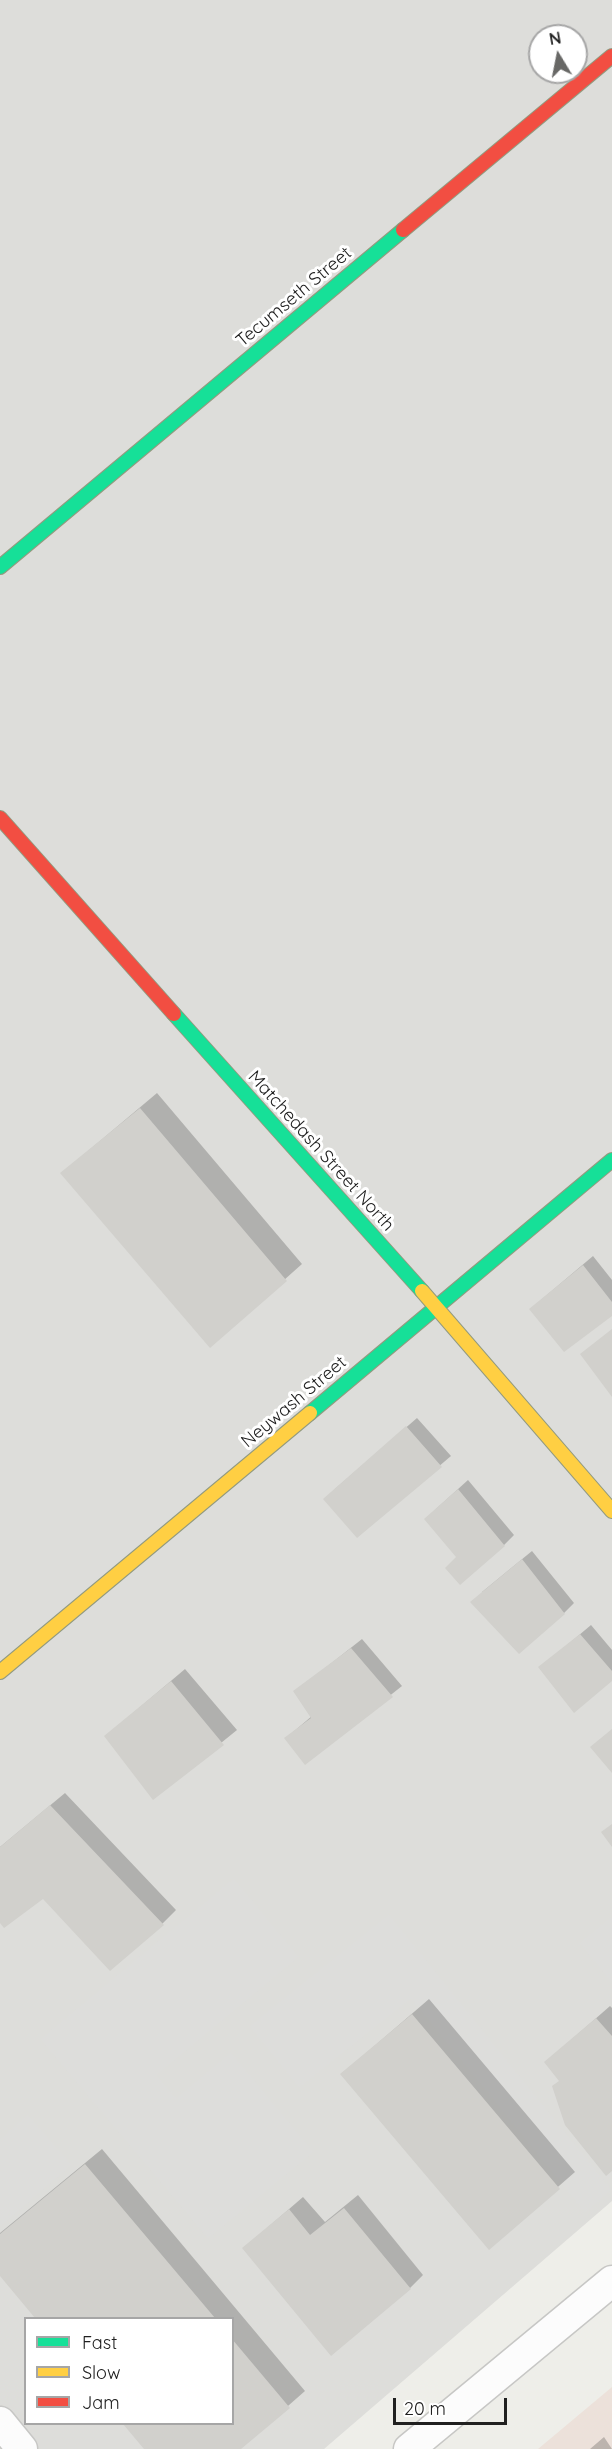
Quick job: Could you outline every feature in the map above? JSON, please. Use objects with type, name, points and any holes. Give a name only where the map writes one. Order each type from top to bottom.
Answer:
[{"type":"street","name":"Tecumseth Street","points":[[0,567],[612,56]]},
{"type":"street","name":"Matchedash Street North","points":[[0,818],[436,1306],[612,1511]]},
{"type":"street","name":"Neywash Street","points":[[0,1672],[612,1160]]},
{"type":"street","points":[[409,2449],[612,2281]]},
{"type":"street","points":[[0,2422],[22,2449]]},
{"type":"shaded area","points":[[0,0],[612,0],[612,2201],[324,2449],[0,2449]]},
{"type":"shaded area","points":[[234,1878],[299,1957],[157,2075],[176,2098],[231,2052],[314,2152],[208,2239],[40,2039]]},
{"type":"shaded area","points":[[389,1914],[612,2190],[585,2213],[411,1999],[299,2088],[249,2026]]},
{"type":"shaded area","points":[[612,1916],[612,1983],[579,1943]]},
{"type":"shaded area","points":[[28,2114],[72,2165],[0,2227],[0,2139]]},
{"type":"shaded area","points":[[612,2387],[612,2449],[538,2449]]},
{"type":"building","points":[[140,1108],[287,1281],[210,1348],[60,1173]]},
{"type":"building","points":[[583,1265],[612,1302],[612,1316],[564,1352],[529,1309]]},
{"type":"building","points":[[612,1329],[612,1397],[580,1354]]},
{"type":"building","points":[[406,1426],[442,1467],[357,1538],[323,1499]]},
{"type":"building","points":[[458,1489],[505,1546],[460,1585],[445,1568],[456,1557],[424,1519]]},
{"type":"building","points":[[522,1559],[565,1614],[519,1654],[470,1602]]},
{"type":"building","points":[[580,1634],[612,1671],[612,1681],[574,1713],[538,1667]]},
{"type":"building","points":[[351,1648],[393,1697],[305,1765],[284,1738],[311,1718],[293,1691]]},
{"type":"building","points":[[171,1681],[224,1745],[153,1800],[104,1736]]},
{"type":"building","points":[[612,1729],[612,1773],[590,1747]]},
{"type":"building","points":[[50,1805],[164,1925],[110,1971],[43,1899],[4,1928],[0,1923],[0,1847]]},
{"type":"building","points":[[612,1824],[612,1847],[601,1832]]},
{"type":"building","points":[[412,2014],[560,2189],[489,2250],[340,2074]]},
{"type":"building","points":[[596,2018],[612,2036],[612,2171],[606,2176],[565,2125],[552,2086],[559,2081],[544,2062]]},
{"type":"building","points":[[85,2164],[214,2317],[34,2317],[0,2276],[0,2234]]},
{"type":"building","points":[[344,2208],[411,2289],[331,2356],[242,2248],[289,2209],[310,2235]]},
{"type":"building","points":[[234,2341],[290,2408],[241,2449],[144,2449],[124,2425],[234,2425]]},
{"type":"traffic: fast","points":[[0,567],[403,230]]},
{"type":"traffic: fast","points":[[174,1014],[422,1291]]},
{"type":"traffic: fast","points":[[310,1413],[612,1160]]},
{"type":"traffic: slow","points":[[422,1291],[612,1511]]},
{"type":"traffic: slow","points":[[0,1672],[310,1413]]},
{"type":"traffic: jam","points":[[403,230],[612,56]]},
{"type":"traffic: jam","points":[[0,818],[174,1014]]}]
